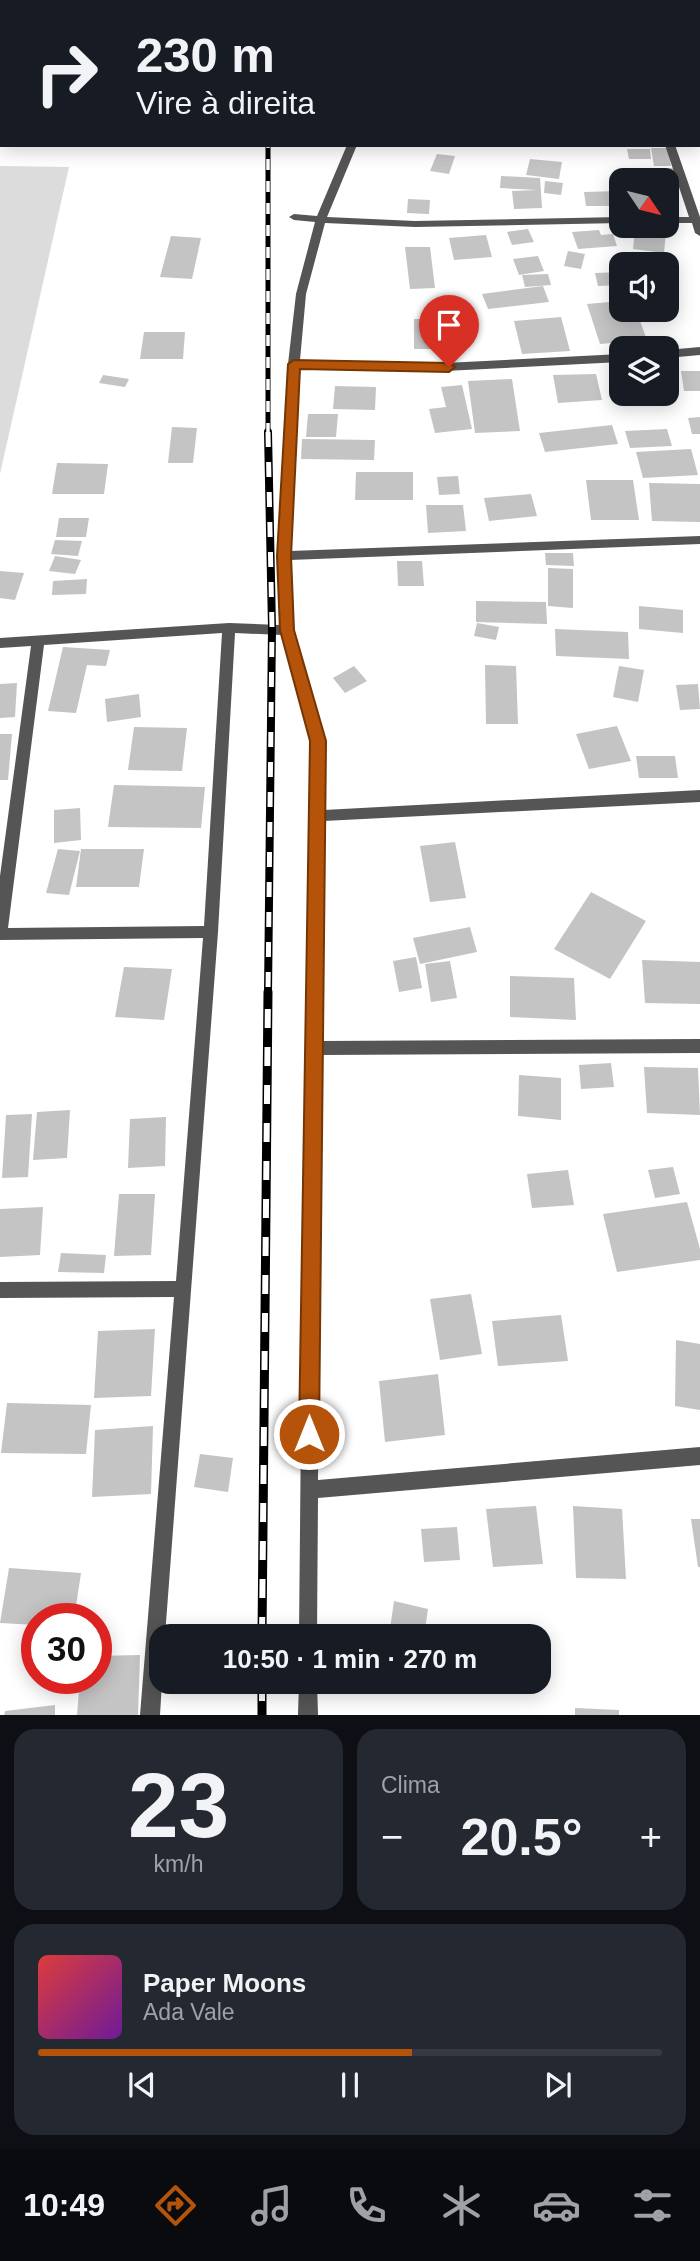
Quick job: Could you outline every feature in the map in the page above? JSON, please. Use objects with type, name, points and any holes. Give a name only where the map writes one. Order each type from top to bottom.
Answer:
[{"type":"street","points":[[308,1624],[318,741],[287,630],[284,556],[294,364],[301,297],[321,220],[351,147]]},
{"type":"street","points":[[671,147],[698,220],[700,233]]},
{"type":"street","points":[[293,217],[321,220],[609,220]]},
{"type":"street","points":[[679,220],[698,220]]},
{"type":"street","points":[[679,353],[700,352]]},
{"type":"street","points":[[294,364],[425,368],[609,359]]},
{"type":"street","points":[[284,556],[700,540]]},
{"type":"street","points":[[0,643],[229,628],[287,630]]},
{"type":"street","points":[[150,1715],[211,932],[229,628]]},
{"type":"street","points":[[38,640],[0,932],[211,932]]},
{"type":"street","points":[[317,816],[700,796]]},
{"type":"street","points":[[313,1048],[700,1046]]},
{"type":"street","points":[[0,1290],[183,1289]]},
{"type":"street","points":[[309,1490],[700,1456]]},
{"type":"street","points":[[308,1694],[308,1715]]},
{"type":"shaded area","points":[[0,166],[69,167],[0,474]]},
{"type":"building","points":[[651,148],[668,148],[671,166],[654,166]]},
{"type":"building","points":[[627,149],[650,149],[651,159],[629,159]]},
{"type":"building","points":[[437,154],[455,156],[449,174],[430,171]]},
{"type":"building","points":[[530,159],[562,162],[559,179],[526,175]]},
{"type":"building","points":[[501,176],[540,178],[542,208],[514,209],[512,191],[537,190],[500,188]]},
{"type":"building","points":[[545,181],[563,183],[561,195],[544,193]]},
{"type":"building","points":[[609,191],[609,206],[586,206],[584,192]]},
{"type":"building","points":[[408,199],[430,200],[429,214],[407,213]]},
{"type":"building","points":[[528,229],[534,242],[512,245],[507,232]]},
{"type":"building","points":[[599,230],[601,235],[609,234],[609,238],[614,238],[617,246],[578,249],[572,232]]},
{"type":"building","points":[[486,235],[492,257],[454,260],[449,238]]},
{"type":"building","points":[[171,236],[201,238],[192,279],[160,277]]},
{"type":"building","points":[[634,238],[665,238],[664,252],[633,249]]},
{"type":"building","points":[[405,247],[430,247],[435,288],[410,289]]},
{"type":"building","points":[[568,251],[585,254],[581,269],[564,266]]},
{"type":"building","points":[[538,256],[544,271],[519,275],[513,259]]},
{"type":"building","points":[[609,272],[609,286],[598,286],[595,273]]},
{"type":"building","points":[[548,274],[551,285],[525,287],[522,275]]},
{"type":"building","points":[[543,286],[549,302],[488,309],[482,294]]},
{"type":"building","points":[[609,302],[609,322],[640,322],[646,336],[609,336],[609,343],[600,344],[587,304]]},
{"type":"building","points":[[561,317],[570,351],[522,354],[514,321]]},
{"type":"building","points":[[414,319],[448,319],[449,349],[414,349]]},
{"type":"building","points":[[144,332],[185,332],[183,359],[140,359]]},
{"type":"building","points":[[681,371],[700,371],[700,391],[684,391]]},
{"type":"building","points":[[596,374],[602,400],[558,403],[553,375]]},
{"type":"building","points":[[103,375],[129,379],[125,387],[99,383]]},
{"type":"building","points":[[512,379],[520,431],[475,433],[468,381]]},
{"type":"building","points":[[462,385],[472,429],[435,433],[429,409],[446,407],[441,387]]},
{"type":"building","points":[[335,386],[376,387],[375,410],[333,409]]},
{"type":"building","points":[[308,414],[338,414],[336,437],[306,437]]},
{"type":"building","points":[[700,417],[700,434],[692,434],[688,418]]},
{"type":"building","points":[[612,425],[618,444],[545,452],[539,433]]},
{"type":"building","points":[[172,427],[197,428],[193,463],[168,463]]},
{"type":"building","points":[[667,429],[672,446],[630,448],[625,431]]},
{"type":"building","points":[[302,439],[375,440],[374,460],[301,459]]},
{"type":"building","points":[[691,449],[698,475],[643,478],[636,452]]},
{"type":"building","points":[[57,463],[108,464],[104,494],[52,494]]},
{"type":"building","points":[[356,472],[413,472],[413,500],[355,500]]},
{"type":"building","points":[[458,476],[460,494],[439,495],[437,477]]},
{"type":"building","points":[[586,480],[633,480],[639,520],[591,520]]},
{"type":"building","points":[[649,483],[700,484],[700,522],[652,521]]},
{"type":"building","points":[[531,494],[537,516],[489,521],[484,498]]},
{"type":"building","points":[[426,505],[463,505],[466,531],[428,533]]},
{"type":"building","points":[[59,518],[89,518],[86,537],[56,537]]},
{"type":"building","points":[[55,540],[82,541],[78,556],[51,554]]},
{"type":"building","points":[[545,553],[573,553],[574,566],[546,565]]},
{"type":"building","points":[[55,556],[81,560],[75,574],[49,571]]},
{"type":"building","points":[[397,561],[422,561],[424,586],[398,586]]},
{"type":"building","points":[[548,568],[573,569],[573,608],[548,606]]},
{"type":"building","points":[[0,571],[24,573],[15,600],[0,598]]},
{"type":"building","points":[[87,579],[86,594],[52,595],[53,581]]},
{"type":"building","points":[[476,601],[546,602],[547,624],[476,622]]},
{"type":"building","points":[[639,606],[683,610],[683,633],[639,629]]},
{"type":"building","points":[[477,623],[499,627],[496,640],[474,636]]},
{"type":"building","points":[[555,629],[628,632],[629,659],[556,656]]},
{"type":"building","points":[[63,647],[110,650],[106,666],[87,665],[76,713],[48,711]]},
{"type":"building","points":[[485,665],[516,666],[518,724],[486,724]]},
{"type":"building","points":[[354,666],[367,681],[345,693],[333,678]]},
{"type":"building","points":[[619,666],[644,670],[638,702],[613,697]]},
{"type":"building","points":[[17,683],[15,717],[0,718],[0,684]]},
{"type":"building","points":[[698,684],[700,709],[680,710],[676,685]]},
{"type":"building","points":[[139,694],[141,717],[107,722],[105,699]]},
{"type":"building","points":[[617,726],[631,761],[589,769],[576,734]]},
{"type":"building","points":[[134,727],[187,728],[182,771],[128,770]]},
{"type":"building","points":[[0,734],[12,734],[8,780],[0,780]]},
{"type":"building","points":[[636,756],[675,756],[678,778],[639,778]]},
{"type":"building","points":[[114,785],[205,787],[201,828],[108,827]]},
{"type":"building","points":[[80,808],[81,840],[54,843],[54,810]]},
{"type":"building","points":[[455,842],[466,898],[430,902],[420,846]]},
{"type":"building","points":[[58,849],[80,851],[69,895],[46,893]]},
{"type":"building","points":[[81,849],[144,849],[139,887],[76,887]]},
{"type":"building","points":[[591,892],[646,921],[610,979],[554,949]]},
{"type":"building","points":[[470,927],[477,952],[420,964],[413,938]]},
{"type":"building","points":[[416,957],[422,988],[399,992],[393,961]]},
{"type":"building","points":[[642,960],[700,962],[700,1004],[645,1003]]},
{"type":"building","points":[[450,961],[457,998],[431,1002],[425,964]]},
{"type":"building","points":[[124,967],[172,969],[164,1020],[115,1017]]},
{"type":"building","points":[[510,976],[574,978],[576,1020],[510,1017]]},
{"type":"building","points":[[611,1063],[614,1087],[581,1089],[579,1065]]},
{"type":"building","points":[[644,1067],[698,1068],[700,1115],[647,1113]]},
{"type":"building","points":[[519,1075],[561,1078],[561,1120],[518,1116]]},
{"type":"building","points":[[70,1110],[67,1158],[33,1160],[37,1112]]},
{"type":"building","points":[[32,1114],[28,1177],[2,1178],[6,1115]]},
{"type":"building","points":[[166,1117],[165,1166],[128,1168],[130,1119]]},
{"type":"building","points":[[673,1167],[680,1194],[655,1198],[648,1170]]},
{"type":"building","points":[[568,1170],[574,1205],[532,1208],[527,1174]]},
{"type":"building","points":[[119,1194],[155,1194],[151,1255],[114,1256]]},
{"type":"building","points":[[687,1202],[700,1249],[700,1260],[617,1272],[603,1214]]},
{"type":"building","points":[[43,1207],[40,1255],[0,1257],[0,1209]]},
{"type":"building","points":[[61,1253],[106,1255],[104,1273],[58,1272]]},
{"type":"building","points":[[471,1294],[482,1354],[440,1360],[430,1299]]},
{"type":"building","points":[[561,1315],[568,1361],[498,1366],[492,1321]]},
{"type":"building","points":[[155,1329],[151,1396],[94,1398],[98,1331]]},
{"type":"building","points":[[676,1340],[700,1344],[700,1410],[675,1406]]},
{"type":"building","points":[[438,1374],[445,1435],[385,1442],[379,1381]]},
{"type":"building","points":[[7,1403],[91,1405],[86,1454],[1,1453]]},
{"type":"building","points":[[153,1426],[151,1494],[92,1497],[95,1430]]},
{"type":"building","points":[[200,1454],[233,1458],[228,1492],[194,1487]]},
{"type":"building","points":[[536,1506],[543,1564],[493,1567],[486,1509]]},
{"type":"building","points":[[573,1506],[622,1509],[626,1579],[576,1578]]},
{"type":"building","points":[[691,1519],[700,1519],[700,1567],[698,1567]]},
{"type":"building","points":[[457,1527],[460,1560],[424,1562],[421,1529]]},
{"type":"building","points":[[9,1568],[81,1573],[76,1603],[21,1603],[21,1624],[0,1623]]},
{"type":"building","points":[[394,1601],[428,1609],[426,1624],[391,1624]]},
{"type":"building","points":[[140,1655],[138,1715],[77,1715],[79,1694],[112,1694],[112,1656]]},
{"type":"building","points":[[55,1705],[55,1715],[4,1715],[5,1711]]},
{"type":"building","points":[[575,1708],[619,1710],[619,1715],[575,1715]]},
{"type":"railway","points":[[268,147],[268,432]]},
{"type":"railway","points":[[268,432],[272,628],[268,994]]},
{"type":"railway","points":[[262,1624],[268,992]]},
{"type":"railway","points":[[262,1694],[262,1715]]},
{"type":"route","points":[[309,1434],[318,741],[287,630],[284,556],[294,364],[449,367]]}]
